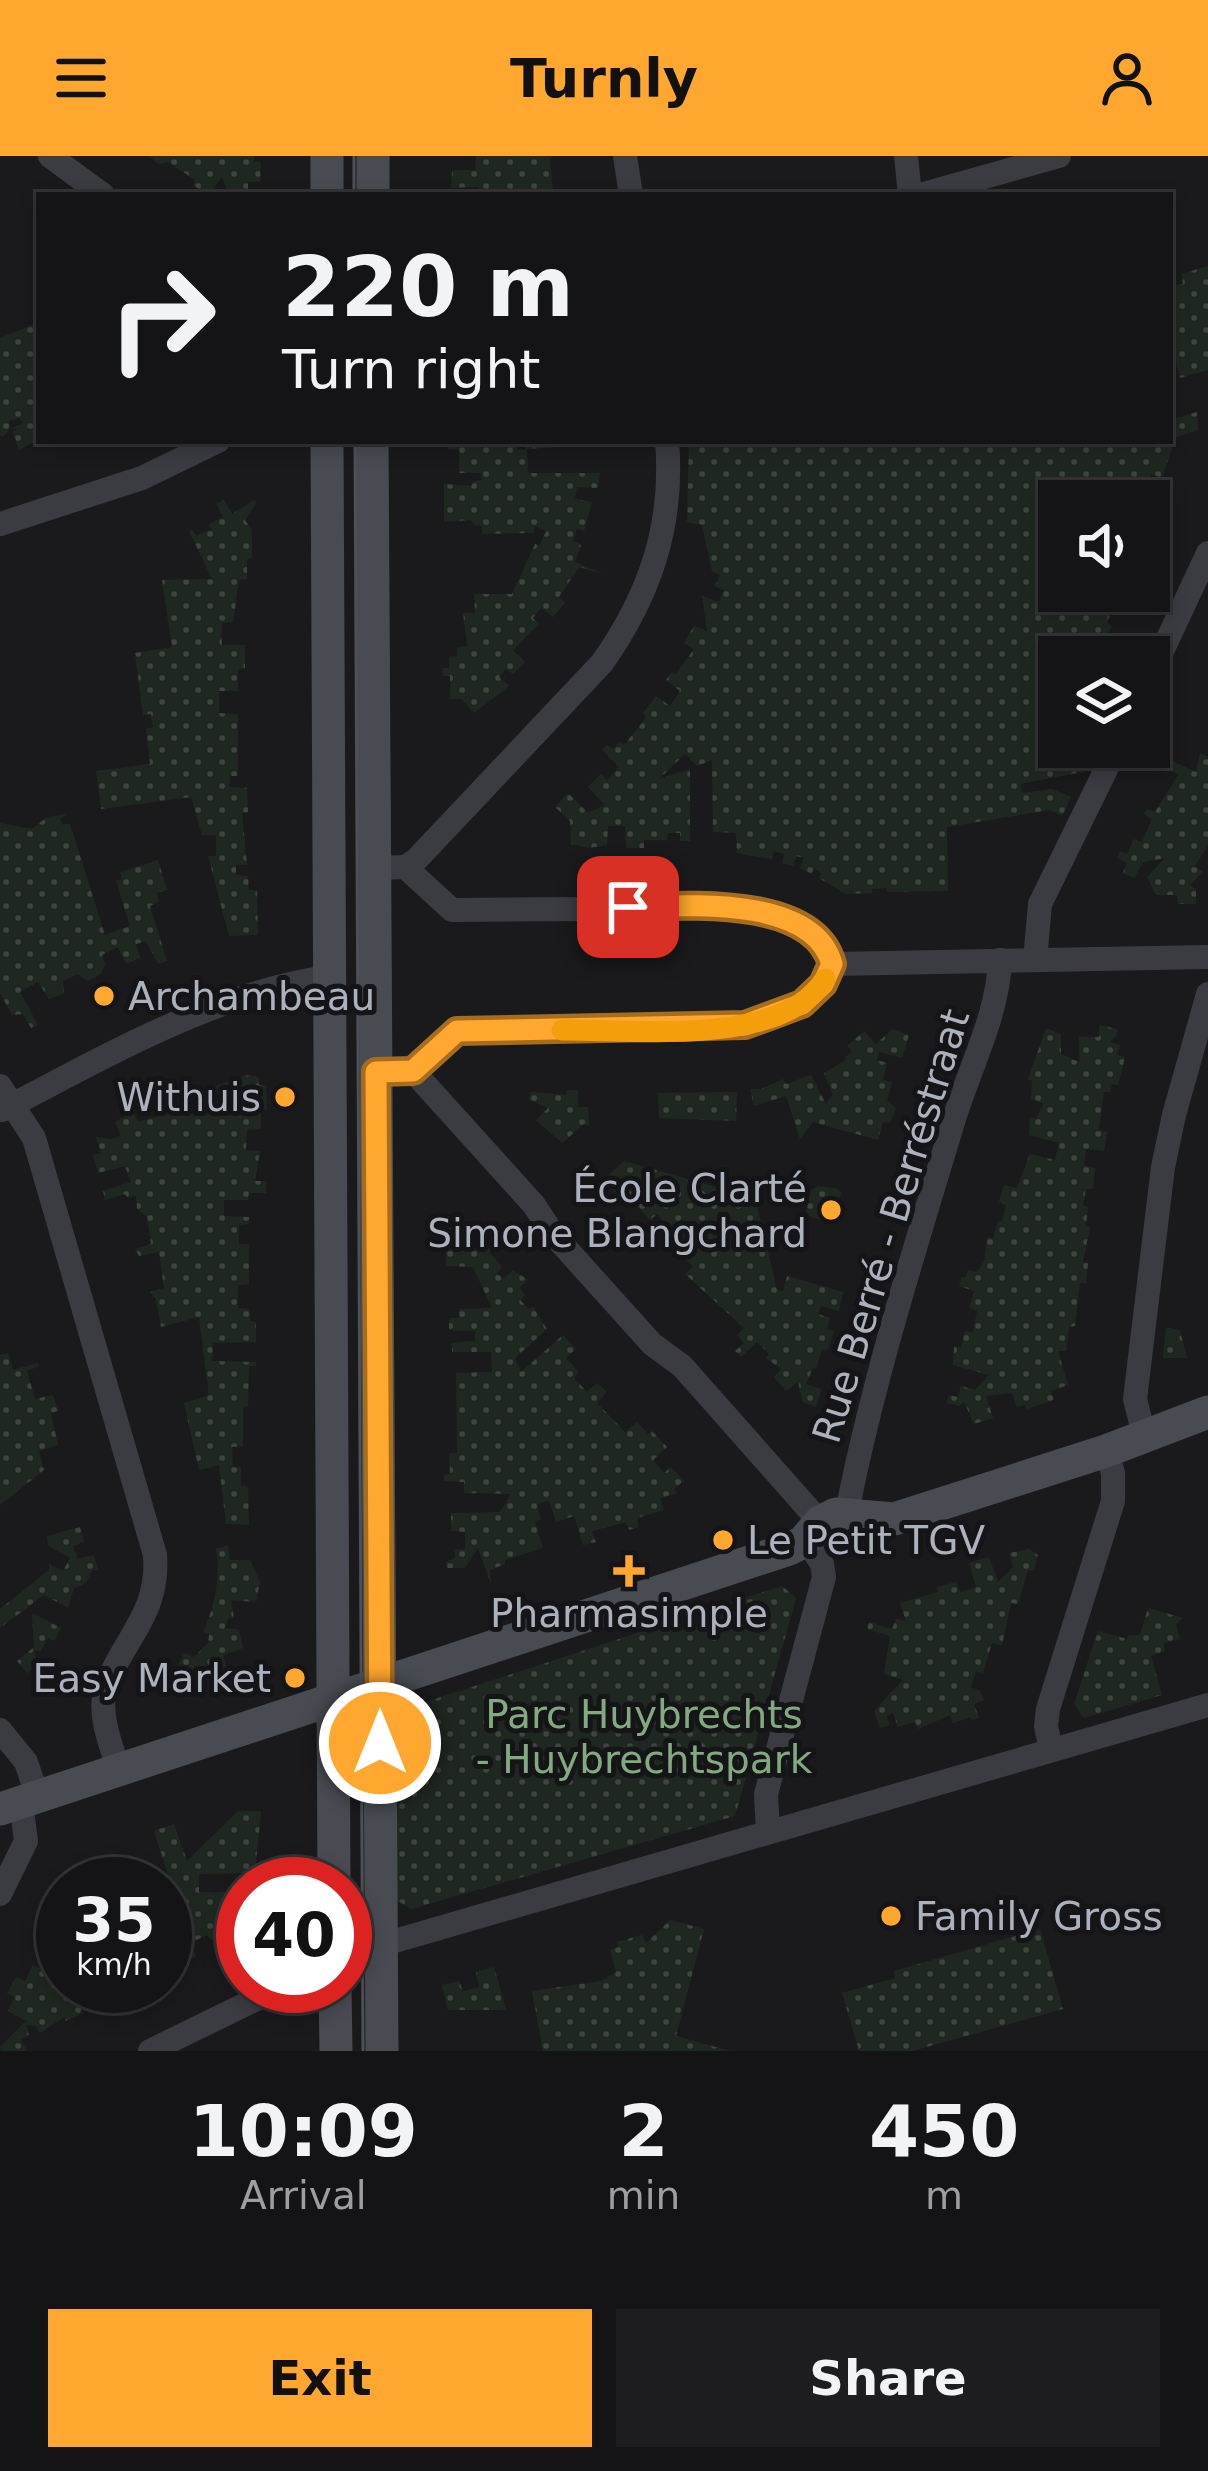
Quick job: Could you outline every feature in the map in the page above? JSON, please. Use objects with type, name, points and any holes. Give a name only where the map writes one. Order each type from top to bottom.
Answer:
[{"type":"street","points":[[50,156],[99,192]]},
{"type":"street","points":[[327,156],[327,192]]},
{"type":"street","points":[[373,156],[373,192]]},
{"type":"street","points":[[625,156],[631,192]]},
{"type":"street","points":[[906,156],[910,192]]},
{"type":"street","points":[[931,192],[1059,156]]},
{"type":"street","points":[[0,524],[142,478],[212,444]]},
{"type":"street","points":[[327,444],[334,1857]]},
{"type":"street","points":[[373,444],[390,867],[376,1072],[382,2051]]},
{"type":"street","points":[[390,867],[416,860],[587,678],[626,628],[659,550],[668,509],[668,444]]},
{"type":"street","points":[[1169,636],[1208,553]]},
{"type":"street","points":[[1035,960],[1040,904],[1107,768]]},
{"type":"street","points":[[390,867],[452,910],[748,908],[806,932],[820,942],[832,964]]},
{"type":"street","points":[[832,964],[1208,957]]},
{"type":"street","name":"Rue Berré - Berréstraat","points":[[824,1524],[997,997],[1000,960]]},
{"type":"street","points":[[376,1072],[413,1071],[457,1031],[745,1025],[802,1004],[823,984],[832,964]]},
{"type":"street","points":[[119,1772],[104,1698],[151,1602],[155,1555],[34,1138],[5,1100],[170,1025],[256,994],[329,977]]},
{"type":"street","points":[[1144,1435],[1135,1399],[1163,1167],[1208,994]]},
{"type":"street","points":[[413,1071],[652,1344],[682,1366],[824,1524],[824,1577],[766,1794],[768,1832]]},
{"type":"street","points":[[20,1803],[789,1549],[824,1524],[894,1519],[1106,1451],[1208,1412]]},
{"type":"street","points":[[1052,1750],[1046,1726],[1048,1709],[1114,1493],[1106,1451]]},
{"type":"street","points":[[382,1945],[1208,1705]]},
{"type":"street","points":[[0,1730],[26,1762],[20,1803],[26,1841],[0,1894]]},
{"type":"street","points":[[150,2051],[228,2013]]},
{"type":"street","points":[[335,2013],[336,2051]]},
{"type":"green space","points":[[150,156],[254,156],[254,162],[261,162],[260,182],[248,182],[248,192],[228,192],[222,177],[210,192],[204,192],[193,185],[195,180],[168,162],[158,164]]},
{"type":"green space","points":[[476,156],[553,156],[553,192],[451,188],[452,170],[475,170]]},
{"type":"green space","points":[[1208,266],[1208,370],[1180,378],[1173,349],[1173,286],[1183,284],[1181,274]]},
{"type":"green space","points":[[36,323],[36,441],[19,450],[13,432],[18,428],[11,428],[22,424],[20,418],[9,421],[10,428],[0,435],[0,338]]},
{"type":"green space","points":[[1197,412],[1198,430],[1176,437],[1162,478],[1151,474],[1149,480],[1038,480],[1038,612],[1106,612],[1112,626],[1107,636],[1038,636],[1038,768],[1085,768],[1020,784],[1023,793],[1052,789],[1071,797],[1062,816],[1049,810],[947,827],[948,891],[887,892],[886,888],[846,894],[819,878],[821,873],[815,869],[811,874],[800,868],[804,858],[796,856],[793,866],[782,863],[784,854],[774,851],[771,859],[737,853],[736,833],[713,832],[712,760],[697,766],[685,754],[659,779],[690,769],[690,841],[680,841],[680,833],[668,833],[667,840],[644,840],[644,848],[626,848],[625,826],[608,826],[607,845],[571,844],[570,821],[555,807],[568,793],[588,813],[605,805],[588,787],[601,774],[607,780],[619,767],[602,750],[620,742],[624,745],[646,718],[643,713],[656,696],[670,706],[680,691],[666,680],[694,649],[684,643],[694,626],[707,631],[702,596],[719,602],[724,590],[715,586],[720,575],[712,571],[702,525],[687,522],[689,444],[1173,444],[1173,419]]},
{"type":"green space","points":[[448,444],[517,444],[518,450],[526,449],[525,444],[572,444],[527,449],[528,473],[600,473],[598,488],[577,487],[575,499],[592,502],[584,531],[577,529],[573,541],[581,545],[575,562],[603,574],[579,567],[559,597],[565,603],[553,617],[541,608],[533,618],[539,624],[513,650],[525,662],[513,674],[506,669],[499,677],[509,686],[474,713],[462,699],[450,699],[450,676],[443,676],[442,668],[449,668],[449,657],[457,656],[457,647],[467,646],[463,613],[475,613],[474,594],[512,594],[546,531],[534,526],[534,533],[482,534],[482,526],[471,520],[444,522],[444,484],[471,486],[482,480],[481,473],[459,473],[459,450],[448,449]]},
{"type":"green space","points":[[224,500],[232,514],[256,503],[245,520],[252,530],[247,579],[239,580],[233,622],[222,623],[222,645],[245,645],[245,668],[238,669],[238,691],[219,691],[219,713],[238,714],[238,776],[230,776],[230,787],[247,788],[248,812],[242,813],[247,865],[236,865],[236,875],[248,876],[249,890],[257,890],[258,935],[229,936],[208,856],[216,856],[216,835],[202,835],[191,797],[101,809],[96,771],[150,764],[146,729],[153,727],[151,714],[143,715],[135,653],[172,647],[162,580],[212,579],[189,531],[196,536],[211,529],[209,524],[223,517],[216,504]]},
{"type":"green space","points":[[1200,753],[1208,757],[1208,845],[1195,866],[1203,872],[1190,885],[1196,889],[1196,904],[1178,904],[1177,895],[1156,895],[1147,877],[1165,858],[1143,862],[1134,878],[1123,873],[1127,863],[1117,858],[1120,851],[1127,854],[1134,839],[1142,842],[1152,819],[1144,814],[1147,809],[1155,812],[1178,775],[1168,768],[1170,760],[1196,772]]},
{"type":"green space","points":[[67,814],[60,819],[63,825],[70,824],[105,935],[130,926],[116,881],[122,879],[120,872],[158,860],[167,890],[157,893],[159,902],[150,906],[167,961],[158,964],[146,941],[136,944],[140,958],[126,964],[118,947],[102,955],[101,974],[88,981],[78,974],[63,981],[64,993],[49,999],[38,982],[20,992],[38,1025],[31,1028],[23,1014],[12,1015],[0,993],[0,823],[32,829],[47,817]]},
{"type":"green space","points":[[1099,1025],[1117,1029],[1110,1042],[1120,1045],[1117,1055],[1125,1057],[1118,1085],[1104,1092],[1099,1130],[1107,1132],[1104,1151],[1086,1149],[1084,1165],[1095,1168],[1093,1189],[1086,1189],[1083,1205],[1088,1207],[1086,1225],[1090,1227],[1083,1262],[1088,1263],[1086,1283],[1080,1283],[1075,1326],[1069,1327],[1066,1351],[1058,1351],[1068,1385],[1051,1391],[1054,1400],[1027,1409],[1017,1407],[1012,1393],[986,1396],[993,1418],[974,1424],[964,1402],[959,1406],[947,1403],[949,1395],[958,1397],[961,1386],[975,1390],[989,1375],[953,1365],[954,1346],[961,1348],[965,1331],[973,1333],[977,1311],[969,1308],[974,1291],[959,1286],[968,1270],[977,1272],[984,1262],[987,1237],[993,1239],[1002,1221],[1006,1205],[999,1202],[1004,1185],[1017,1188],[1030,1154],[1055,1160],[1059,1143],[1029,1135],[1030,1117],[1036,1119],[1043,1104],[1031,1099],[1032,1081],[1028,1079],[1046,1028],[1061,1034],[1061,1054],[1079,1062],[1079,1037],[1099,1037]]},
{"type":"green space","points":[[893,1029],[909,1035],[902,1058],[879,1052],[877,1060],[887,1063],[883,1080],[892,1082],[887,1101],[896,1108],[890,1123],[883,1122],[878,1140],[813,1122],[800,1139],[786,1096],[754,1106],[750,1089],[811,1075],[826,1104],[833,1094],[824,1073],[846,1060],[852,1052],[847,1046],[864,1031],[876,1044]]},
{"type":"green space","points":[[248,1075],[266,1085],[267,1109],[261,1110],[261,1129],[247,1130],[246,1150],[260,1151],[255,1181],[266,1181],[266,1193],[249,1193],[248,1200],[224,1200],[224,1216],[249,1217],[249,1224],[239,1225],[239,1244],[249,1245],[249,1284],[238,1285],[238,1308],[250,1309],[256,1342],[213,1343],[212,1361],[256,1362],[249,1366],[243,1446],[232,1447],[233,1467],[241,1467],[241,1486],[248,1487],[249,1525],[226,1524],[219,1465],[199,1470],[184,1403],[209,1395],[199,1317],[161,1327],[156,1299],[150,1292],[164,1288],[159,1252],[139,1256],[135,1249],[151,1244],[147,1217],[137,1209],[136,1196],[105,1200],[103,1191],[131,1182],[125,1166],[98,1173],[93,1155],[101,1153],[96,1137],[121,1136],[115,1122],[126,1113],[132,1110],[138,1122],[165,1114],[164,1110],[185,1099],[194,1117],[206,1111],[204,1105],[219,1099],[215,1086]]},
{"type":"green space","points":[[567,1090],[578,1090],[578,1107],[588,1107],[589,1126],[584,1124],[562,1143],[536,1120],[548,1108],[529,1100],[530,1092],[566,1095]]},
{"type":"green space","points":[[737,1092],[736,1121],[659,1118],[658,1093]]},
{"type":"green space","points":[[624,1161],[755,1198],[777,1290],[783,1291],[787,1276],[843,1292],[839,1311],[821,1306],[818,1314],[830,1318],[827,1329],[834,1331],[806,1384],[821,1389],[816,1407],[803,1402],[798,1382],[786,1391],[774,1377],[781,1369],[766,1358],[769,1354],[757,1342],[741,1357],[735,1351],[744,1343],[737,1335],[744,1328],[685,1274],[693,1266],[678,1252],[683,1247],[657,1214],[650,1220],[603,1180]]},
{"type":"green space","points":[[818,1186],[841,1193],[832,1221],[806,1213],[811,1190]]},
{"type":"green space","points":[[446,1228],[456,1228],[465,1248],[471,1243],[479,1251],[492,1238],[498,1244],[489,1252],[502,1267],[497,1273],[503,1279],[513,1270],[528,1280],[519,1288],[525,1295],[520,1300],[529,1309],[533,1307],[547,1329],[515,1358],[521,1372],[563,1335],[576,1349],[566,1358],[579,1372],[574,1378],[587,1392],[597,1383],[607,1392],[597,1403],[625,1432],[637,1422],[648,1434],[652,1431],[667,1447],[653,1460],[664,1473],[671,1467],[684,1481],[674,1489],[677,1493],[660,1498],[664,1510],[637,1518],[639,1527],[629,1530],[626,1522],[592,1531],[596,1542],[583,1545],[574,1516],[556,1522],[549,1501],[537,1505],[541,1519],[535,1522],[543,1548],[490,1570],[491,1584],[478,1548],[465,1568],[447,1568],[446,1562],[455,1558],[455,1550],[465,1549],[465,1532],[451,1531],[451,1513],[500,1512],[511,1494],[464,1493],[464,1482],[444,1481],[444,1475],[450,1474],[449,1454],[457,1453],[456,1373],[492,1372],[491,1352],[452,1352],[452,1343],[475,1341],[475,1331],[449,1330],[449,1318],[459,1318],[459,1309],[492,1308],[473,1267],[446,1266]]},
{"type":"green space","points":[[1166,1328],[1180,1330],[1187,1358],[1163,1358]]},
{"type":"green space","points":[[8,1353],[13,1370],[38,1363],[27,1371],[35,1399],[53,1395],[58,1411],[51,1413],[58,1445],[39,1451],[44,1470],[0,1505],[0,1355]]},
{"type":"green space","points":[[80,1527],[84,1542],[73,1546],[77,1559],[94,1555],[98,1570],[74,1588],[68,1608],[44,1595],[0,1628],[0,1609],[49,1570],[49,1564],[63,1571],[70,1558],[48,1546],[47,1536]]},
{"type":"green space","points":[[228,1545],[230,1560],[250,1560],[260,1582],[256,1602],[231,1600],[234,1618],[228,1619],[225,1628],[239,1630],[243,1648],[223,1655],[228,1673],[207,1676],[175,1697],[173,1687],[186,1676],[176,1670],[184,1653],[194,1657],[208,1643],[209,1635],[203,1632],[216,1590],[216,1549]]},
{"type":"green space","points":[[1029,1549],[1038,1555],[1034,1571],[1028,1570],[1018,1604],[1011,1603],[1002,1645],[992,1643],[983,1673],[976,1671],[971,1687],[984,1700],[974,1704],[979,1718],[953,1723],[950,1715],[918,1729],[915,1722],[898,1727],[893,1713],[886,1716],[890,1725],[880,1728],[874,1711],[903,1680],[884,1674],[890,1636],[867,1629],[869,1622],[892,1629],[896,1619],[906,1621],[900,1603],[956,1582],[960,1592],[976,1587],[969,1563],[989,1557],[998,1582],[1013,1567],[1009,1553]]},
{"type":"green space","name":"Parc Huybrechts - Huybrechtspark","points":[[782,1586],[796,1598],[735,1816],[411,1909],[396,1900],[396,1723],[407,1708]]},
{"type":"green space","points":[[1148,1608],[1183,1618],[1176,1625],[1180,1639],[1163,1643],[1165,1651],[1151,1656],[1162,1695],[1084,1718],[1074,1704],[1098,1631],[1127,1639],[1140,1635]]},
{"type":"green space","points":[[32,1613],[61,1628],[54,1641],[48,1638],[40,1652],[35,1650],[36,1665],[27,1673],[17,1661],[34,1647]]},
{"type":"green space","points":[[238,1811],[261,1811],[257,1857],[216,1857],[216,1874],[199,1874],[199,1892],[216,1892],[216,1938],[211,1940],[207,1935],[192,1942],[191,1857]]},
{"type":"green space","points":[[174,1824],[186,1857],[162,1857],[154,1831]]},
{"type":"green space","points":[[670,1920],[704,1929],[676,2036],[730,2051],[543,2051],[532,1991],[601,1981],[616,1972],[610,1950],[618,1947],[617,1942],[642,1935],[646,1943]]},
{"type":"green space","points":[[1040,1929],[1063,2009],[912,2051],[859,2051],[842,1993],[895,1978],[894,1971]]},
{"type":"green space","points":[[33,1965],[36,2013],[83,2013],[66,2021],[64,2017],[40,2033],[36,2026],[26,2025],[29,2035],[21,2039],[27,2051],[1,2051],[26,2021],[8,2011],[15,1997],[7,1993],[16,1977],[25,1981]]},
{"type":"green space","points":[[494,1967],[506,2010],[448,2010],[442,1985],[459,1981],[463,1991],[479,1987],[476,1972]]},
{"type":"tram line","points":[[354,156],[354,192]]},
{"type":"tram line","points":[[355,444],[363,2051]]},
{"type":"slow traffic","points":[[562,1030],[745,1025],[802,1004],[825,979]]},
{"type":"place","name":"Archambeau","points":[[104,996]]},
{"type":"place","name":"Withuis","points":[[285,1097]]},
{"type":"place","name":"École Clarté Simone Blangchard","points":[[831,1210]]},
{"type":"place","name":"Le Petit TGV","points":[[723,1540]]},
{"type":"place","name":"Pharmasimple","points":[[629,1571]]},
{"type":"place","name":"Easy Market","points":[[295,1678]]},
{"type":"place","name":"Family Gross","points":[[891,1916]]},
{"type":"route","points":[[380,1743],[376,1072],[413,1071],[457,1031],[745,1025],[802,1004],[823,984],[832,964],[829,953],[806,932],[748,908],[628,907]]}]
